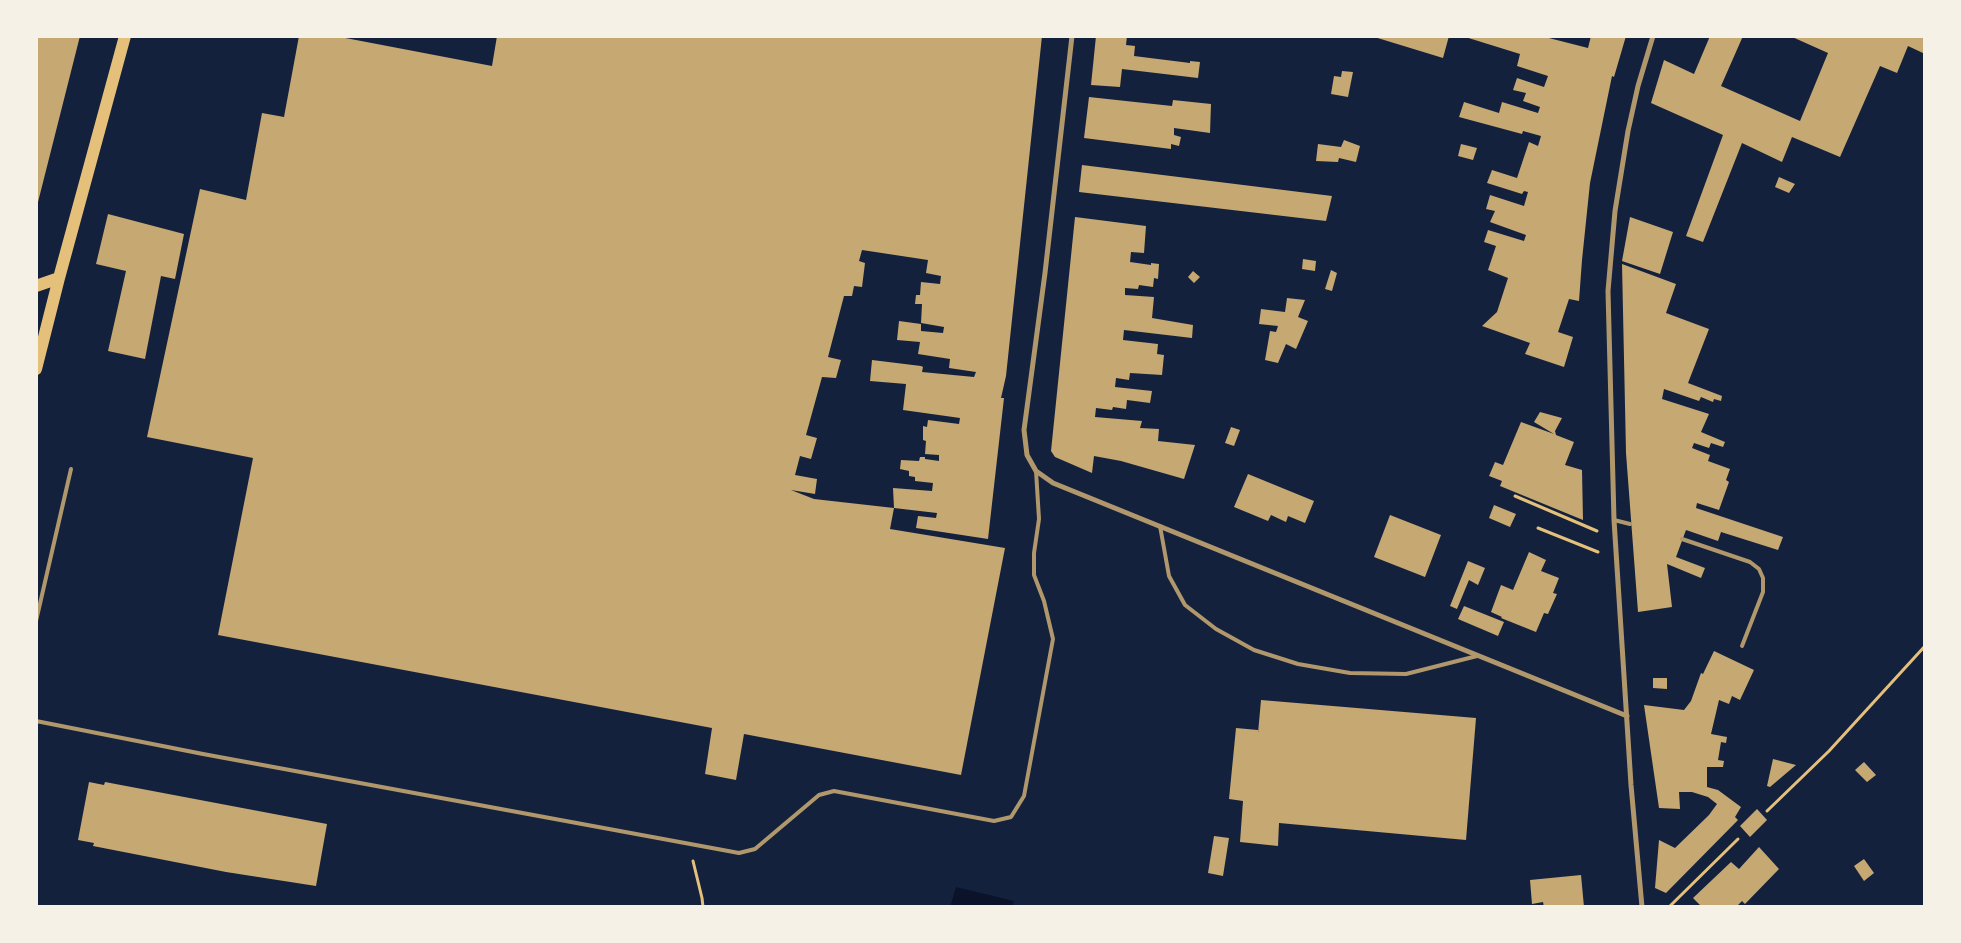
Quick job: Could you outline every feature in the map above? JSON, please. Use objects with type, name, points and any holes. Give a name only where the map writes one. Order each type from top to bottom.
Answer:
[{"type":"main road","points":[[36,369],[125,36]]},
{"type":"main road","points":[[36,286],[59,278]]},
{"type":"street","points":[[1072,36],[1024,430],[1028,455],[1036,471],[1053,483],[1627,716]]},
{"type":"street","points":[[1642,907],[1631,785],[1616,559],[1608,291],[1615,211],[1628,132],[1638,86],[1653,36]]},
{"type":"lane","points":[[36,621],[71,469]]},
{"type":"lane","points":[[36,721],[203,754],[739,853],[754,849],[819,795],[834,791],[994,821],[1011,817],[1024,796],[1053,639],[1044,601],[1034,575],[1034,553],[1039,519],[1036,471]]},
{"type":"lane","points":[[1614,520],[1630,524]]},
{"type":"lane","points":[[1160,526],[1169,576],[1185,605],[1216,629],[1254,650],[1298,664],[1350,673],[1406,674],[1478,656]]},
{"type":"lane","points":[[1682,540],[1750,562],[1759,569],[1763,578],[1763,592],[1742,646]]},
{"type":"path","points":[[1515,496],[1615,538]]},
{"type":"path","points":[[1538,528],[1616,559]]},
{"type":"path","points":[[1767,811],[1829,751],[1925,646]]},
{"type":"path","points":[[1669,907],[1738,839]]},
{"type":"path","points":[[688,843],[703,907]]},
{"type":"water","points":[[956,887],[1014,901],[1012,907],[950,907]]},
{"type":"building","points":[[36,36],[80,36],[37,206],[36,206]]},
{"type":"building","points":[[299,36],[335,36],[492,66],[497,36],[1042,36],[1006,376],[1001,398],[1004,398],[988,539],[916,528],[918,516],[936,518],[937,513],[894,508],[890,529],[1005,548],[961,775],[744,734],[736,780],[705,774],[712,728],[218,635],[253,458],[147,437],[200,189],[246,200],[262,113],[284,117]],"holes":[[[862,250],[928,260],[926,273],[941,276],[940,284],[921,282],[920,295],[916,295],[915,304],[922,304],[921,323],[944,327],[943,333],[921,331],[921,324],[899,321],[897,340],[920,342],[918,354],[950,359],[949,368],[976,372],[974,377],[922,372],[923,367],[921,366],[872,360],[870,381],[906,384],[903,410],[960,418],[959,424],[928,420],[927,427],[923,426],[923,440],[926,441],[925,454],[939,455],[939,461],[925,459],[925,457],[920,457],[919,461],[901,460],[900,469],[909,471],[909,476],[915,477],[915,481],[933,483],[932,491],[893,488],[894,508],[814,499],[791,490],[815,494],[817,479],[795,475],[800,456],[811,459],[817,438],[806,435],[822,377],[836,378],[841,360],[828,357],[844,296],[852,296],[854,286],[862,287],[865,263],[859,261]]]},
{"type":"building","points":[[1096,36],[1127,36],[1126,45],[1135,46],[1134,56],[1190,63],[1190,61],[1200,62],[1198,78],[1122,69],[1120,87],[1091,85]]},
{"type":"building","points":[[1371,36],[1449,36],[1443,58]]},
{"type":"building","points":[[1462,36],[1541,36],[1588,48],[1591,36],[1626,36],[1614,77],[1612,76],[1590,183],[1579,301],[1569,299],[1558,332],[1573,337],[1564,367],[1525,354],[1530,343],[1482,326],[1497,312],[1508,278],[1488,270],[1496,246],[1484,242],[1488,230],[1524,241],[1526,235],[1490,222],[1495,211],[1486,209],[1490,195],[1524,206],[1528,192],[1524,191],[1522,194],[1487,183],[1492,170],[1517,178],[1529,142],[1538,146],[1541,136],[1523,131],[1522,134],[1459,117],[1464,102],[1499,113],[1502,102],[1538,113],[1540,107],[1523,101],[1526,93],[1513,90],[1517,78],[1544,87],[1548,76],[1517,66],[1520,54]]},
{"type":"building","points":[[1710,36],[1743,36],[1721,86],[1800,121],[1828,53],[1790,36],[1925,36],[1925,54],[1908,46],[1897,73],[1880,66],[1840,157],[1792,137],[1782,162],[1742,143],[1703,242],[1686,236],[1723,135],[1651,103],[1664,60],[1694,74]]},
{"type":"building","points":[[1342,71],[1353,72],[1348,97],[1331,94],[1334,76],[1341,77]]},
{"type":"building","points":[[1089,97],[1172,106],[1173,100],[1211,104],[1210,133],[1174,128],[1174,135],[1181,137],[1179,146],[1171,144],[1171,149],[1084,138]]},
{"type":"building","points":[[1344,140],[1360,146],[1356,162],[1339,158],[1338,162],[1316,161],[1318,144],[1341,147]]},
{"type":"building","points":[[1461,144],[1477,148],[1473,160],[1458,156]]},
{"type":"building","points":[[1082,165],[1332,196],[1326,221],[1079,192]]},
{"type":"building","points":[[1779,177],[1795,184],[1789,193],[1775,187]]},
{"type":"building","points":[[108,214],[184,234],[175,279],[161,276],[145,359],[108,351],[126,271],[96,264]]},
{"type":"building","points":[[1075,217],[1146,226],[1144,253],[1131,252],[1130,262],[1151,265],[1151,263],[1159,264],[1158,279],[1154,278],[1153,287],[1139,285],[1138,289],[1125,288],[1125,295],[1154,297],[1152,318],[1193,325],[1192,338],[1124,330],[1123,340],[1158,344],[1157,354],[1164,355],[1162,375],[1130,373],[1129,380],[1116,378],[1115,387],[1152,391],[1150,403],[1127,400],[1126,409],[1113,407],[1112,410],[1096,408],[1095,417],[1142,421],[1140,428],[1159,429],[1158,441],[1195,445],[1184,479],[1121,461],[1094,456],[1092,473],[1055,457],[1051,451]]},
{"type":"building","points":[[1630,217],[1673,232],[1660,274],[1622,261]]},
{"type":"building","points":[[1303,259],[1316,261],[1315,271],[1302,269]]},
{"type":"building","points":[[1622,264],[1676,284],[1666,313],[1709,329],[1688,383],[1722,396],[1721,401],[1714,399],[1713,402],[1701,397],[1699,401],[1664,389],[1662,399],[1709,414],[1701,432],[1725,442],[1723,447],[1711,443],[1709,448],[1694,443],[1692,448],[1710,455],[1708,461],[1730,469],[1726,480],[1729,482],[1719,510],[1697,503],[1696,508],[1783,537],[1778,550],[1721,532],[1718,541],[1686,530],[1676,557],[1705,568],[1701,578],[1667,564],[1672,607],[1638,612],[1626,453]]},
{"type":"building","points":[[1331,270],[1337,273],[1332,291],[1325,289]]},
{"type":"building","points":[[1193,271],[1200,277],[1194,283],[1188,277]]},
{"type":"building","points":[[1287,298],[1305,300],[1298,317],[1308,321],[1296,349],[1286,344],[1278,363],[1265,360],[1270,331],[1276,332],[1278,326],[1259,324],[1261,309],[1285,312]]},
{"type":"building","points":[[1540,412],[1562,418],[1555,431],[1556,435],[1574,442],[1565,465],[1582,470],[1583,520],[1500,486],[1502,481],[1489,476],[1495,462],[1503,465],[1521,422],[1554,434],[1534,422]]},
{"type":"building","points":[[1231,427],[1240,430],[1234,446],[1225,443]]},
{"type":"building","points":[[1248,474],[1314,501],[1305,523],[1288,516],[1286,522],[1271,515],[1268,521],[1234,507]]},
{"type":"building","points":[[1494,505],[1516,514],[1510,527],[1489,518]]},
{"type":"building","points":[[1390,515],[1441,535],[1425,577],[1374,557]]},
{"type":"building","points":[[1529,552],[1546,560],[1541,571],[1559,578],[1553,593],[1557,594],[1548,614],[1544,613],[1536,632],[1491,612],[1501,585],[1513,590]]},
{"type":"building","points":[[1468,561],[1485,568],[1478,585],[1469,580],[1457,609],[1450,606]]},
{"type":"building","points":[[1464,606],[1504,622],[1498,636],[1458,619]]},
{"type":"building","points":[[1714,651],[1754,670],[1740,700],[1732,696],[1729,704],[1719,700],[1711,734],[1727,737],[1726,743],[1721,742],[1718,760],[1724,761],[1723,767],[1707,767],[1707,787],[1718,790],[1741,807],[1735,817],[1738,820],[1666,893],[1655,888],[1659,840],[1675,848],[1709,815],[1717,804],[1708,797],[1692,792],[1679,792],[1680,809],[1659,808],[1644,705],[1684,710],[1691,701],[1701,673],[1703,674]]},
{"type":"building","points":[[1653,678],[1667,678],[1667,689],[1653,688]]},
{"type":"building","points":[[1261,700],[1476,718],[1466,840],[1279,823],[1278,846],[1240,842],[1243,801],[1229,799],[1236,728],[1258,730],[1258,733]]},
{"type":"building","points":[[1773,759],[1796,765],[1770,787],[1767,786]]},
{"type":"building","points":[[1864,762],[1876,775],[1867,782],[1855,770]]},
{"type":"building","points":[[89,782],[104,785],[105,782],[327,824],[316,886],[226,872],[93,846],[94,843],[78,840]]},
{"type":"building","points":[[1757,809],[1767,820],[1750,837],[1740,826]]},
{"type":"building","points":[[1214,836],[1229,838],[1223,876],[1208,873]]},
{"type":"building","points":[[1759,847],[1779,869],[1745,904],[1742,901],[1736,907],[1702,907],[1693,898],[1731,862],[1739,869]]},
{"type":"building","points":[[1864,859],[1874,873],[1864,881],[1854,866]]},
{"type":"building","points":[[1581,875],[1584,907],[1544,907],[1543,902],[1532,904],[1530,880]]}]
